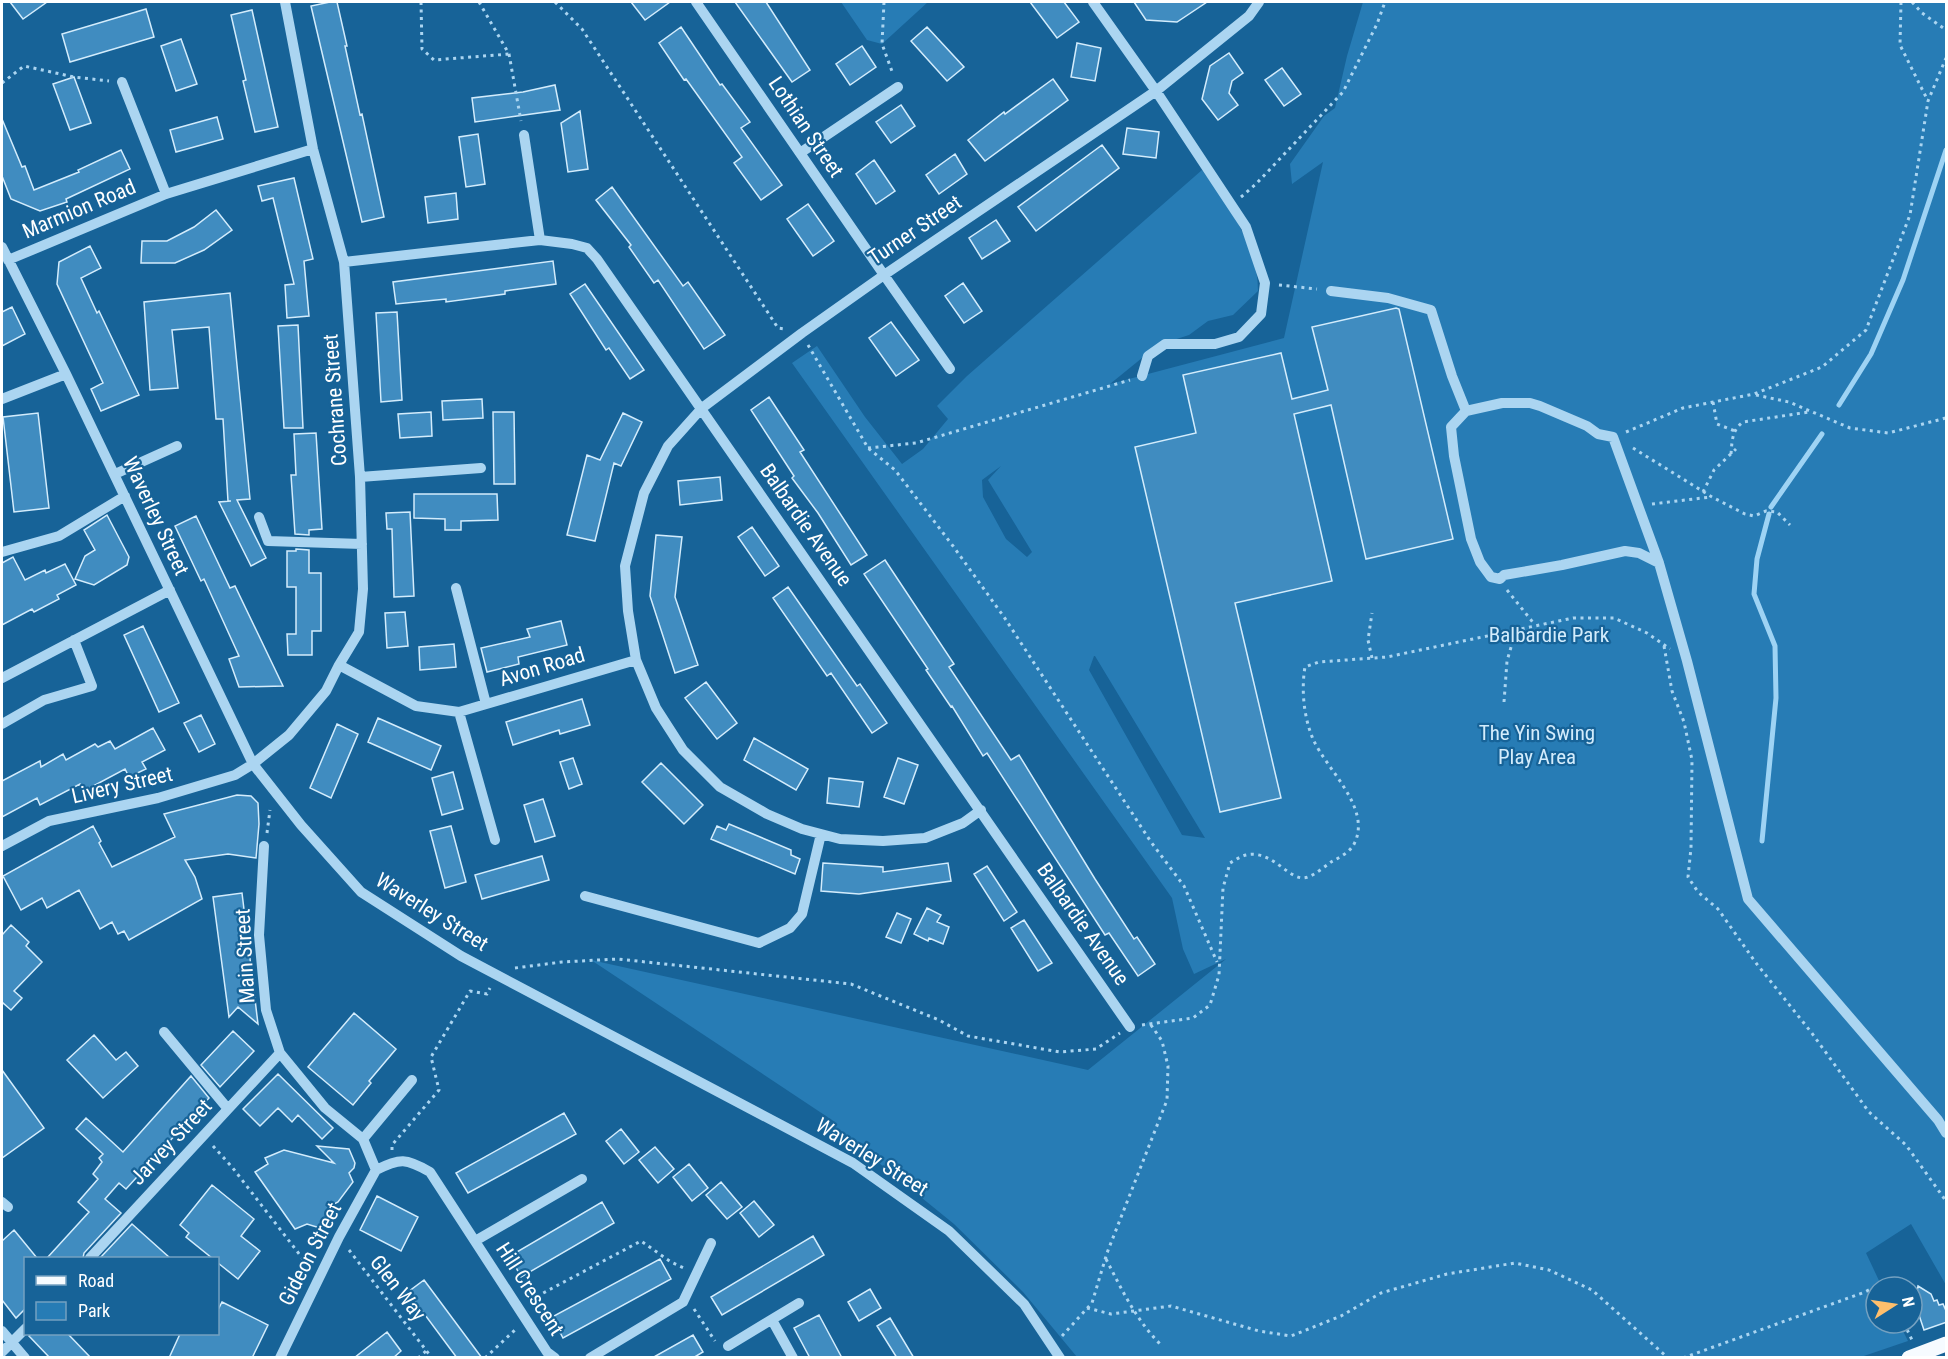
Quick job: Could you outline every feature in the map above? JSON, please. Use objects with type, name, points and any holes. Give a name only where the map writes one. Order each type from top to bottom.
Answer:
[{"type":"main road","points":[[1909,1358],[1947,1344]]},
{"type":"street","name":"Cochrane Street","points":[[254,764],[288,735],[326,691],[359,632],[363,589],[360,477],[344,262],[313,149],[285,2]]},
{"type":"street","name":"Lothian Street","points":[[696,2],[950,369]]},
{"type":"street","points":[[1092,2],[1156,91],[1246,228],[1265,283],[1261,314],[1239,337],[1215,344],[1165,344],[1148,356],[1143,376]]},
{"type":"street","name":"Turner Street","points":[[981,810],[963,823],[925,838],[883,841],[840,839],[802,829],[767,814],[720,787],[683,750],[656,708],[636,660],[628,611],[625,566],[644,493],[668,446],[702,408],[884,275],[1156,91],[1250,16],[1259,2]]},
{"type":"street","name":"Marmion Road","points":[[122,82],[166,194]]},
{"type":"street","points":[[800,153],[898,87]]},
{"type":"street","points":[[524,135],[540,240]]},
{"type":"street","name":"Marmion Road","points":[[8,260],[166,194],[313,149]]},
{"type":"street","name":"Balbardie Avenue","points":[[344,262],[540,240],[587,248],[702,408],[1130,1026]]},
{"type":"street","name":"Waverley Street","points":[[2,247],[115,474],[254,764],[301,825],[361,891],[461,956],[853,1163],[949,1231],[1024,1304],[1060,1358]]},
{"type":"street","points":[[1330,291],[1388,298],[1431,310],[1466,411]]},
{"type":"street","points":[[2,399],[66,374]]},
{"type":"street","points":[[1659,563],[1639,553],[1624,551],[1504,575],[1500,579],[1491,577],[1480,562],[1471,539],[1454,456],[1451,427],[1466,411],[1502,403],[1530,403],[1587,426],[1598,434],[1613,437],[1659,563],[1749,898],[1947,1133]]},
{"type":"street","points":[[115,474],[177,446]]},
{"type":"street","points":[[360,477],[481,468]]},
{"type":"street","points":[[2,552],[59,536],[125,496]]},
{"type":"street","points":[[259,517],[268,541],[362,544]]},
{"type":"street","points":[[456,588],[486,704]]},
{"type":"street","points":[[2,678],[170,590]]},
{"type":"street","points":[[2,724],[44,700],[92,686],[74,640]]},
{"type":"street","name":"Avon Road","points":[[339,665],[416,706],[459,712],[636,660]]},
{"type":"street","points":[[459,712],[495,840]]},
{"type":"street","name":"Livery Street","points":[[2,846],[49,821],[158,798],[235,775],[254,764]]},
{"type":"street","points":[[585,896],[759,943],[790,928],[802,914],[821,834]]},
{"type":"street","name":"Main Street","points":[[264,846],[259,935],[266,1010],[280,1053],[325,1108],[363,1139],[376,1170]]},
{"type":"street","points":[[164,1032],[228,1109]]},
{"type":"street","name":"Jarvey Street","points":[[91,1257],[280,1053]]},
{"type":"street","points":[[363,1139],[412,1080]]},
{"type":"street","points":[[376,1170],[394,1161]]},
{"type":"street","name":"Hill Crescent","points":[[394,1161],[413,1162],[430,1172],[547,1352],[555,1358]]},
{"type":"street","name":"Gideon Street","points":[[280,1358],[339,1237],[376,1170]]},
{"type":"street","name":"Hill Crescent","points":[[475,1241],[582,1179]]},
{"type":"street","points":[[590,1358],[683,1302],[711,1243]]},
{"type":"street","points":[[728,1346],[799,1303]]},
{"type":"street","points":[[772,1320],[793,1358]]},
{"type":"street","points":[[2,1352],[24,1330]]},
{"type":"street","points":[[2,1331],[25,1358]]},
{"type":"path","points":[[421,2],[422,49],[434,60],[509,54]]},
{"type":"path","points":[[479,2],[509,54],[524,135]]},
{"type":"path","points":[[555,2],[582,28],[778,327],[802,333],[868,448],[895,470],[1004,617],[1150,842],[1184,886],[1219,964]]},
{"type":"path","points":[[884,2],[882,44],[898,87]]},
{"type":"path","points":[[1231,206],[1256,184],[1343,92],[1377,24],[1385,2]]},
{"type":"path","points":[[1901,2],[1900,45],[1928,101]]},
{"type":"path","points":[[1912,2],[1922,13],[1947,30]]},
{"type":"path","points":[[1613,437],[1683,408],[1754,394],[1822,367],[1866,330],[1910,215],[1928,101],[1947,58]]},
{"type":"path","points":[[2,83],[24,66],[74,77],[122,82]]},
{"type":"path","points":[[1265,283],[1330,291]]},
{"type":"path","points":[[868,448],[916,443],[1143,376]]},
{"type":"path","points":[[1754,394],[1789,402],[1850,428],[1888,433],[1947,418]]},
{"type":"path","points":[[1713,402],[1717,424],[1735,431]]},
{"type":"path","points":[[1731,454],[1732,437],[1743,422],[1811,412]]},
{"type":"path","points":[[1613,437],[1703,492],[1745,514],[1754,516],[1766,511],[1778,512],[1790,525]]},
{"type":"path","points":[[1703,492],[1714,470],[1736,450]]},
{"type":"path","points":[[1638,505],[1712,497]]},
{"type":"path","points":[[1510,596],[1535,626]]},
{"type":"path","points":[[1372,613],[1368,640],[1372,658]]},
{"type":"path","points":[[394,1161],[392,1145],[439,1090],[431,1057],[470,991],[487,994],[497,975],[518,967],[618,959],[851,984],[939,1020],[968,1035],[1060,1052],[1095,1049],[1130,1026],[1192,1018],[1210,1005],[1219,975],[1222,888],[1230,862],[1246,855],[1261,855],[1274,860],[1296,878],[1306,878],[1346,853],[1355,842],[1358,825],[1356,807],[1313,739],[1302,687],[1305,667],[1319,662],[1387,657],[1573,618],[1614,618],[1647,633],[1687,661]]},
{"type":"path","points":[[1504,702],[1507,661],[1516,630]]},
{"type":"path","points":[[264,846],[273,790]]},
{"type":"path","points":[[1068,1329],[1092,1303],[1141,1163],[1167,1100],[1168,1066],[1162,1041],[1150,1024]]},
{"type":"path","points":[[204,1136],[232,1167],[319,1279]]},
{"type":"path","name":"Glen Way","points":[[339,1237],[432,1358]]},
{"type":"path","points":[[518,1307],[641,1241],[671,1262],[696,1275]]},
{"type":"path","points":[[1106,1258],[1133,1310],[1146,1330],[1161,1345]]},
{"type":"path","points":[[1088,1308],[1111,1314],[1171,1306],[1259,1330],[1291,1336],[1341,1316],[1381,1293],[1447,1274],[1515,1263],[1549,1270],[1592,1290],[1668,1358]]},
{"type":"path","points":[[1683,1358],[1864,1292]]},
{"type":"path","points":[[683,1302],[695,1310],[717,1343],[728,1346]]},
{"type":"path","points":[[485,1358],[527,1320]]},
{"type":"path","points":[[418,1358],[427,1350]]},
{"type":"green space","points":[[841,2],[928,2],[882,44],[867,40]]},
{"type":"green space","name":"Balbardie Park","points":[[1363,2],[1946,2],[1946,1285],[1911,1224],[1866,1253],[1876,1275],[1864,1275],[1864,1335],[1905,1335],[1908,1341],[1858,1358],[1077,1357],[1023,1292],[954,1224],[831,1124],[835,1122],[591,960],[1088,1070],[1226,959],[1194,974],[1183,949],[1172,898],[792,363],[817,346],[865,417],[902,464],[923,449],[948,419],[937,406],[967,376],[1202,170],[1231,212],[1247,242],[1257,274],[1258,291],[1233,315],[1208,321],[1189,335],[1158,345],[1110,384],[1284,338],[1323,162],[1292,184],[1290,164],[1324,116],[1335,108]],"holes":[[[1001,466],[988,480],[1032,552],[1027,557],[1006,539],[983,497],[982,480]],[[1095,656],[1205,838],[1182,835],[1089,670]]]},
{"type":"building","points":[[10,2],[47,2],[23,19]]},
{"type":"building","points":[[337,2],[384,217],[362,222],[311,6]]},
{"type":"building","points":[[631,2],[670,2],[645,20]]},
{"type":"building","points":[[735,2],[766,2],[810,70],[792,82]]},
{"type":"building","points":[[1030,2],[1064,2],[1079,22],[1057,38]]},
{"type":"building","points":[[1134,2],[1207,2],[1177,22],[1146,20]]},
{"type":"building","points":[[146,9],[154,37],[70,62],[62,34]]},
{"type":"building","points":[[252,10],[278,127],[255,132],[231,15]]},
{"type":"building","points":[[681,27],[720,85],[722,84],[750,122],[741,128],[782,185],[761,200],[734,163],[742,157],[659,43]]},
{"type":"building","points":[[927,27],[964,67],[947,81],[911,41]]},
{"type":"building","points":[[181,39],[197,84],[176,91],[161,46]]},
{"type":"building","points":[[1077,43],[1101,48],[1095,81],[1071,77]]},
{"type":"building","points":[[862,46],[876,67],[850,85],[836,64]]},
{"type":"building","points":[[1229,53],[1243,73],[1232,81],[1229,93],[1238,105],[1218,120],[1202,99],[1210,66]]},
{"type":"building","points":[[1282,68],[1301,94],[1284,106],[1265,80]]},
{"type":"building","points":[[74,77],[91,123],[70,130],[53,84]]},
{"type":"building","points":[[1053,79],[1068,100],[985,161],[968,140]]},
{"type":"building","points":[[555,85],[560,110],[475,122],[472,98],[523,92]]},
{"type":"building","points":[[901,105],[915,126],[891,143],[876,122]]},
{"type":"building","points":[[580,111],[588,169],[568,172],[561,123]]},
{"type":"building","points":[[217,117],[223,139],[176,152],[170,130]]},
{"type":"building","points":[[2,119],[34,190],[79,172],[78,170],[121,150],[130,169],[66,199],[67,202],[40,211],[11,199],[2,176]]},
{"type":"building","points":[[1127,128],[1159,132],[1156,158],[1123,154]]},
{"type":"building","points":[[478,134],[485,184],[466,187],[459,137]]},
{"type":"building","points":[[1102,145],[1119,168],[1036,231],[1018,207]]},
{"type":"building","points":[[955,154],[967,174],[939,194],[926,175]]},
{"type":"building","points":[[874,160],[895,191],[876,204],[856,174]]},
{"type":"building","points":[[294,178],[313,259],[304,261],[309,316],[287,318],[285,285],[294,284],[273,198],[262,201],[258,186]]},
{"type":"building","points":[[612,187],[683,286],[688,282],[725,335],[704,349],[658,280],[654,283],[629,247],[631,245],[596,200]]},
{"type":"building","points":[[456,193],[458,219],[428,223],[425,197]]},
{"type":"building","points":[[808,204],[834,241],[813,256],[787,219]]},
{"type":"building","points":[[216,210],[232,230],[204,250],[175,263],[141,263],[142,241],[167,241],[194,227]]},
{"type":"building","points":[[996,220],[1010,241],[982,259],[969,238]]},
{"type":"building","points":[[90,246],[101,268],[81,278],[139,395],[101,411],[91,389],[103,383],[57,284],[59,262]]},
{"type":"building","points":[[553,261],[556,284],[446,302],[446,299],[396,304],[393,282]]},
{"type":"building","points":[[963,283],[982,311],[964,323],[945,296]]},
{"type":"building","points":[[585,284],[644,370],[630,379],[609,348],[606,350],[570,294]]},
{"type":"building","points":[[230,293],[250,499],[237,500],[266,558],[251,566],[219,502],[231,501],[228,501],[223,419],[216,419],[209,327],[172,330],[178,388],[150,390],[144,302]]},
{"type":"building","points":[[12,307],[25,334],[2,346],[2,312]]},
{"type":"building","points":[[1399,309],[1453,539],[1366,559],[1331,405],[1294,414],[1332,581],[1235,603],[1281,798],[1220,812],[1135,447],[1196,433],[1183,375],[1281,353],[1292,399],[1328,390],[1312,327]]},
{"type":"building","points":[[397,312],[402,400],[381,402],[376,313]]},
{"type":"building","points":[[891,322],[919,360],[896,376],[869,338]]},
{"type":"building","points":[[298,325],[303,428],[284,428],[278,326]]},
{"type":"building","points":[[769,397],[804,450],[800,452],[867,555],[851,565],[818,513],[792,478],[794,476],[751,410]]},
{"type":"building","points":[[482,399],[483,418],[443,420],[442,401]]},
{"type":"building","points":[[431,412],[432,436],[400,438],[398,414]]},
{"type":"building","points":[[493,412],[514,412],[515,484],[494,484]]},
{"type":"building","points":[[38,413],[49,508],[14,512],[3,417]]},
{"type":"building","points":[[623,413],[642,422],[621,466],[614,463],[595,541],[567,535],[587,455],[600,460]]},
{"type":"building","points":[[316,433],[322,529],[309,530],[309,535],[295,534],[291,475],[296,475],[294,434]]},
{"type":"building","points":[[720,477],[722,500],[680,505],[678,481]]},
{"type":"building","points":[[414,494],[497,494],[498,520],[461,521],[461,530],[445,530],[445,519],[414,518]]},
{"type":"building","points":[[410,512],[414,596],[394,597],[392,529],[387,529],[386,513]]},
{"type":"building","points":[[107,515],[129,557],[127,565],[94,585],[75,579],[85,556],[95,550],[84,530]]},
{"type":"building","points":[[196,516],[230,588],[235,586],[283,686],[239,687],[229,659],[239,656],[204,579],[201,581],[175,526]]},
{"type":"building","points":[[752,527],[779,566],[765,576],[738,537]]},
{"type":"building","points":[[656,535],[682,537],[675,597],[698,665],[675,673],[650,596]]},
{"type":"building","points":[[296,549],[309,550],[309,573],[321,573],[321,631],[312,631],[312,655],[288,655],[287,634],[296,634],[296,587],[287,587],[287,551],[296,551]]},
{"type":"building","points":[[13,557],[25,580],[45,570],[46,573],[65,564],[76,585],[57,595],[59,599],[34,612],[32,609],[2,625],[2,563]]},
{"type":"building","points":[[885,560],[954,664],[949,667],[1011,760],[1019,755],[1134,939],[1137,937],[1155,964],[1138,976],[1109,933],[1105,935],[987,753],[983,756],[864,574]]},
{"type":"building","points":[[788,587],[857,686],[860,684],[887,723],[872,733],[831,673],[827,676],[773,598]]},
{"type":"building","points":[[405,612],[408,646],[387,648],[385,613]]},
{"type":"building","points":[[561,621],[567,645],[518,657],[519,664],[487,672],[481,648],[530,637],[527,629]]},
{"type":"building","points":[[143,626],[179,703],[159,712],[124,635]]},
{"type":"building","points":[[454,644],[456,667],[420,670],[419,647]]},
{"type":"building","points":[[706,682],[737,723],[717,739],[685,698]]},
{"type":"building","points":[[582,699],[590,725],[560,734],[559,730],[513,745],[506,722]]},
{"type":"building","points":[[201,715],[215,744],[199,752],[184,723]]},
{"type":"building","points":[[378,718],[441,746],[431,770],[368,742]]},
{"type":"building","points":[[337,724],[358,734],[331,798],[310,788]]},
{"type":"building","points":[[153,728],[165,750],[142,762],[146,769],[129,777],[125,769],[84,791],[80,784],[40,805],[37,798],[2,817],[2,781],[40,761],[41,767],[63,754],[66,760],[95,744],[98,747],[110,741],[115,749]]},
{"type":"building","points":[[754,738],[808,769],[796,790],[744,760]]},
{"type":"building","points":[[573,758],[582,784],[569,789],[560,762]]},
{"type":"building","points":[[898,758],[918,765],[904,804],[884,797]]},
{"type":"building","points":[[661,763],[703,805],[684,824],[642,782]]},
{"type":"building","points":[[453,772],[463,809],[442,815],[432,778]]},
{"type":"building","points":[[829,778],[863,782],[859,807],[827,803]]},
{"type":"building","points":[[237,795],[251,796],[258,803],[256,858],[228,854],[185,860],[195,877],[202,899],[129,940],[124,931],[118,934],[112,922],[100,929],[79,890],[47,908],[42,898],[21,910],[3,876],[93,826],[112,867],[175,837],[164,814]]},
{"type":"building","points":[[543,799],[555,836],[535,842],[524,805]]},
{"type":"building","points":[[729,824],[791,850],[791,855],[800,859],[795,874],[711,839],[717,826],[726,830]]},
{"type":"building","points":[[451,826],[466,882],[445,888],[430,831]]},
{"type":"building","points":[[542,856],[549,880],[482,899],[475,875]]},
{"type":"building","points":[[823,863],[883,867],[883,872],[948,863],[951,881],[859,894],[821,891]]},
{"type":"building","points":[[987,866],[1017,912],[1004,921],[974,874]]},
{"type":"building","points":[[242,893],[258,1024],[238,1007],[229,1017],[213,897]]},
{"type":"building","points":[[927,908],[941,915],[937,922],[949,927],[943,944],[929,938],[928,941],[914,934]]},
{"type":"building","points":[[897,913],[911,919],[901,943],[886,937]]},
{"type":"building","points":[[1024,920],[1052,963],[1038,971],[1011,928]]},
{"type":"building","points":[[11,925],[29,942],[26,946],[42,962],[14,991],[22,998],[11,1010],[3,1003],[2,1005],[2,935]]},
{"type":"building","points":[[354,1013],[396,1049],[369,1081],[371,1083],[353,1105],[308,1067]]},
{"type":"building","points":[[233,1031],[254,1051],[220,1087],[201,1065]]},
{"type":"building","points":[[94,1035],[116,1060],[126,1052],[138,1066],[103,1098],[67,1060]]},
{"type":"building","points":[[2,1070],[44,1128],[2,1158]]},
{"type":"building","points":[[278,1074],[333,1128],[322,1139],[298,1115],[292,1122],[278,1108],[260,1126],[243,1109]]},
{"type":"building","points":[[191,1076],[209,1098],[126,1189],[119,1183],[105,1199],[121,1213],[84,1253],[83,1257],[48,1257],[89,1212],[78,1202],[98,1179],[93,1174],[102,1162],[99,1158],[103,1154],[76,1129],[86,1118],[123,1152]]},
{"type":"building","points":[[564,1113],[576,1134],[468,1193],[456,1173]]},
{"type":"building","points":[[621,1129],[639,1152],[624,1164],[606,1141]]},
{"type":"building","points":[[317,1146],[349,1149],[355,1163],[349,1173],[353,1182],[338,1202],[332,1205],[329,1223],[325,1227],[320,1228],[307,1224],[295,1229],[255,1172],[268,1164],[265,1158],[284,1150],[334,1163]]},
{"type":"building","points":[[655,1147],[674,1169],[658,1183],[639,1160]]},
{"type":"building","points":[[689,1164],[708,1188],[692,1201],[673,1177]]},
{"type":"building","points":[[721,1182],[742,1207],[727,1219],[706,1195]]},
{"type":"building","points":[[212,1185],[254,1219],[241,1236],[260,1251],[238,1279],[219,1264],[219,1257],[211,1257],[186,1237],[189,1233],[180,1225]]},
{"type":"building","points":[[377,1196],[418,1217],[401,1251],[360,1230]]},
{"type":"building","points":[[754,1201],[774,1225],[759,1237],[740,1213]]},
{"type":"building","points":[[602,1202],[614,1223],[521,1277],[510,1256]]},
{"type":"building","points":[[132,1224],[169,1257],[101,1257]]},
{"type":"building","points":[[14,1230],[36,1257],[24,1257],[24,1310],[16,1318],[2,1300],[2,1241]]},
{"type":"building","points":[[813,1236],[824,1255],[722,1315],[711,1297]]},
{"type":"building","points":[[660,1259],[671,1279],[563,1338],[552,1317]]},
{"type":"building","points":[[424,1280],[482,1358],[457,1358],[408,1292]]},
{"type":"building","points":[[870,1289],[881,1308],[859,1321],[848,1302]]},
{"type":"building","points":[[1924,1290],[1931,1294],[1934,1301],[1937,1300],[1939,1305],[1943,1304],[1947,1313],[1947,1322],[1924,1330]]},
{"type":"building","points":[[222,1302],[268,1325],[252,1358],[169,1358],[180,1335],[219,1335],[219,1308]]},
{"type":"building","points":[[819,1315],[842,1358],[810,1358],[794,1328]]},
{"type":"building","points":[[890,1318],[914,1358],[897,1358],[877,1326]]},
{"type":"building","points":[[387,1332],[401,1351],[393,1358],[354,1358]]},
{"type":"building","points":[[69,1335],[91,1358],[50,1358],[29,1336]]},
{"type":"building","points":[[693,1335],[703,1352],[693,1358],[652,1358]]},
{"type":"waterway","points":[[1839,405],[1871,354],[1903,280],[1946,150]]},
{"type":"waterway","points":[[1771,507],[1822,434]]},
{"type":"waterway","points":[[1762,841],[1776,698],[1775,646],[1754,594],[1757,559],[1769,514]]},
{"type":"park label","name":"The Yin Swing Play Area","points":[[1537,745]]}]
